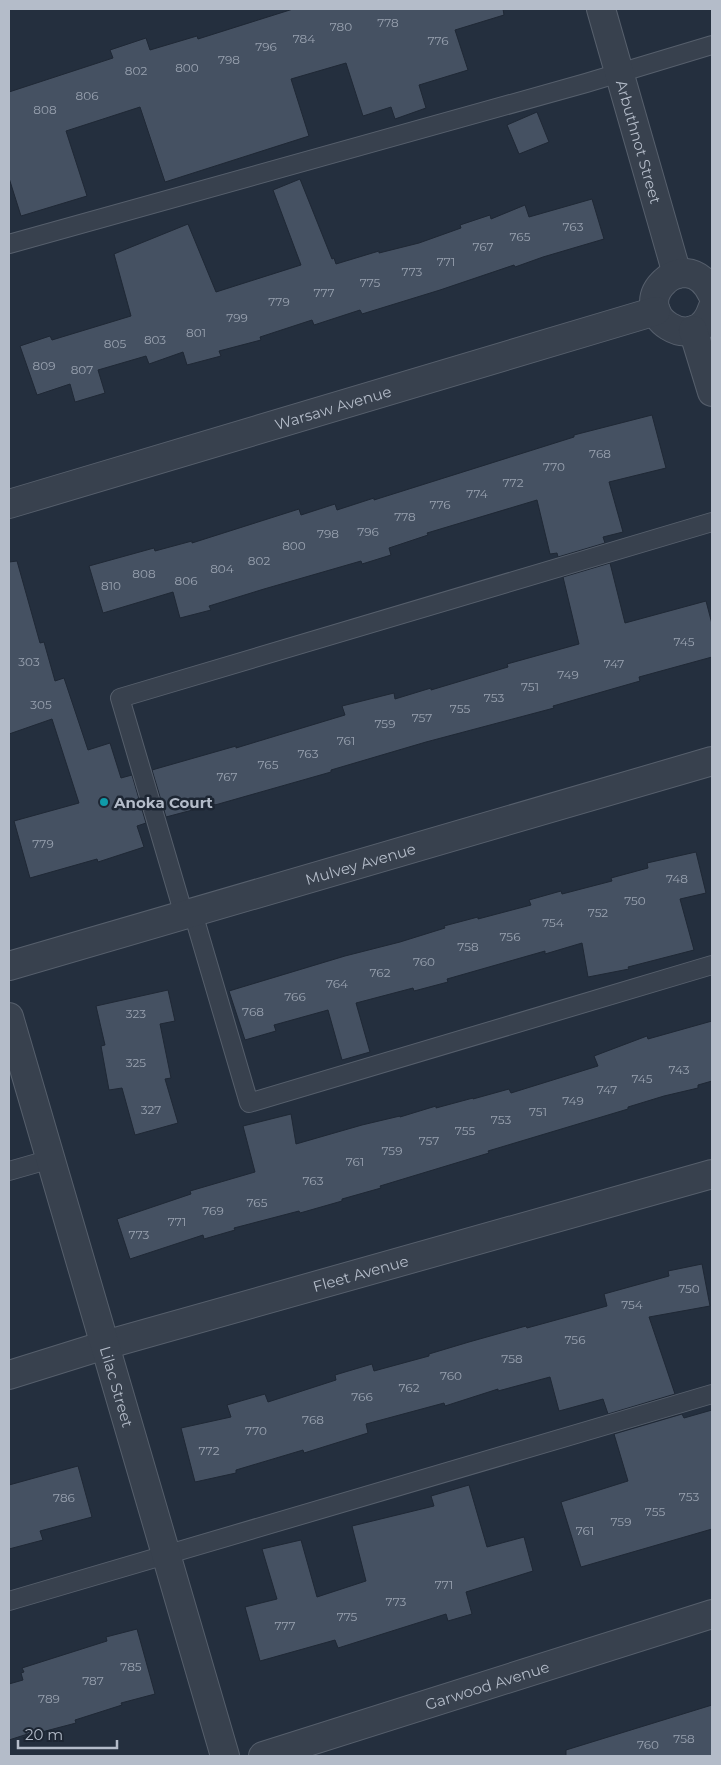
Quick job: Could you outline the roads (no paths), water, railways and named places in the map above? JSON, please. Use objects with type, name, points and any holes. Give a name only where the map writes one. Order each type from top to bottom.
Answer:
[{"type":"street","name":"Arbuthnot Street","points":[[601,9],[677,274]]},
{"type":"street","points":[[712,294],[708,286],[694,275],[686,273],[677,274],[661,284],[656,292],[655,301],[656,311],[666,326],[684,332],[701,326],[708,320],[712,310]]},
{"type":"street","name":"Warsaw Avenue","points":[[9,504],[656,311]]},
{"type":"street","points":[[693,330],[712,392]]},
{"type":"street","name":"Mulvey Avenue","points":[[9,966],[712,761]]},
{"type":"street","name":"Lilac Street","points":[[9,1017],[225,1756]]},
{"type":"street","name":"Fleet Avenue","points":[[9,1374],[105,1345],[712,1174]]},
{"type":"street","name":"Garwood Avenue","points":[[263,1756],[712,1614]]},
{"type":"lane","points":[[9,244],[620,73],[712,45]]},
{"type":"lane","points":[[712,522],[120,698],[249,1103],[712,965]]},
{"type":"lane","points":[[9,1171],[51,1159]]},
{"type":"lane","points":[[9,1601],[712,1394]]},
{"type":"place","name":"Anoka Court","points":[[104,802]]}]
